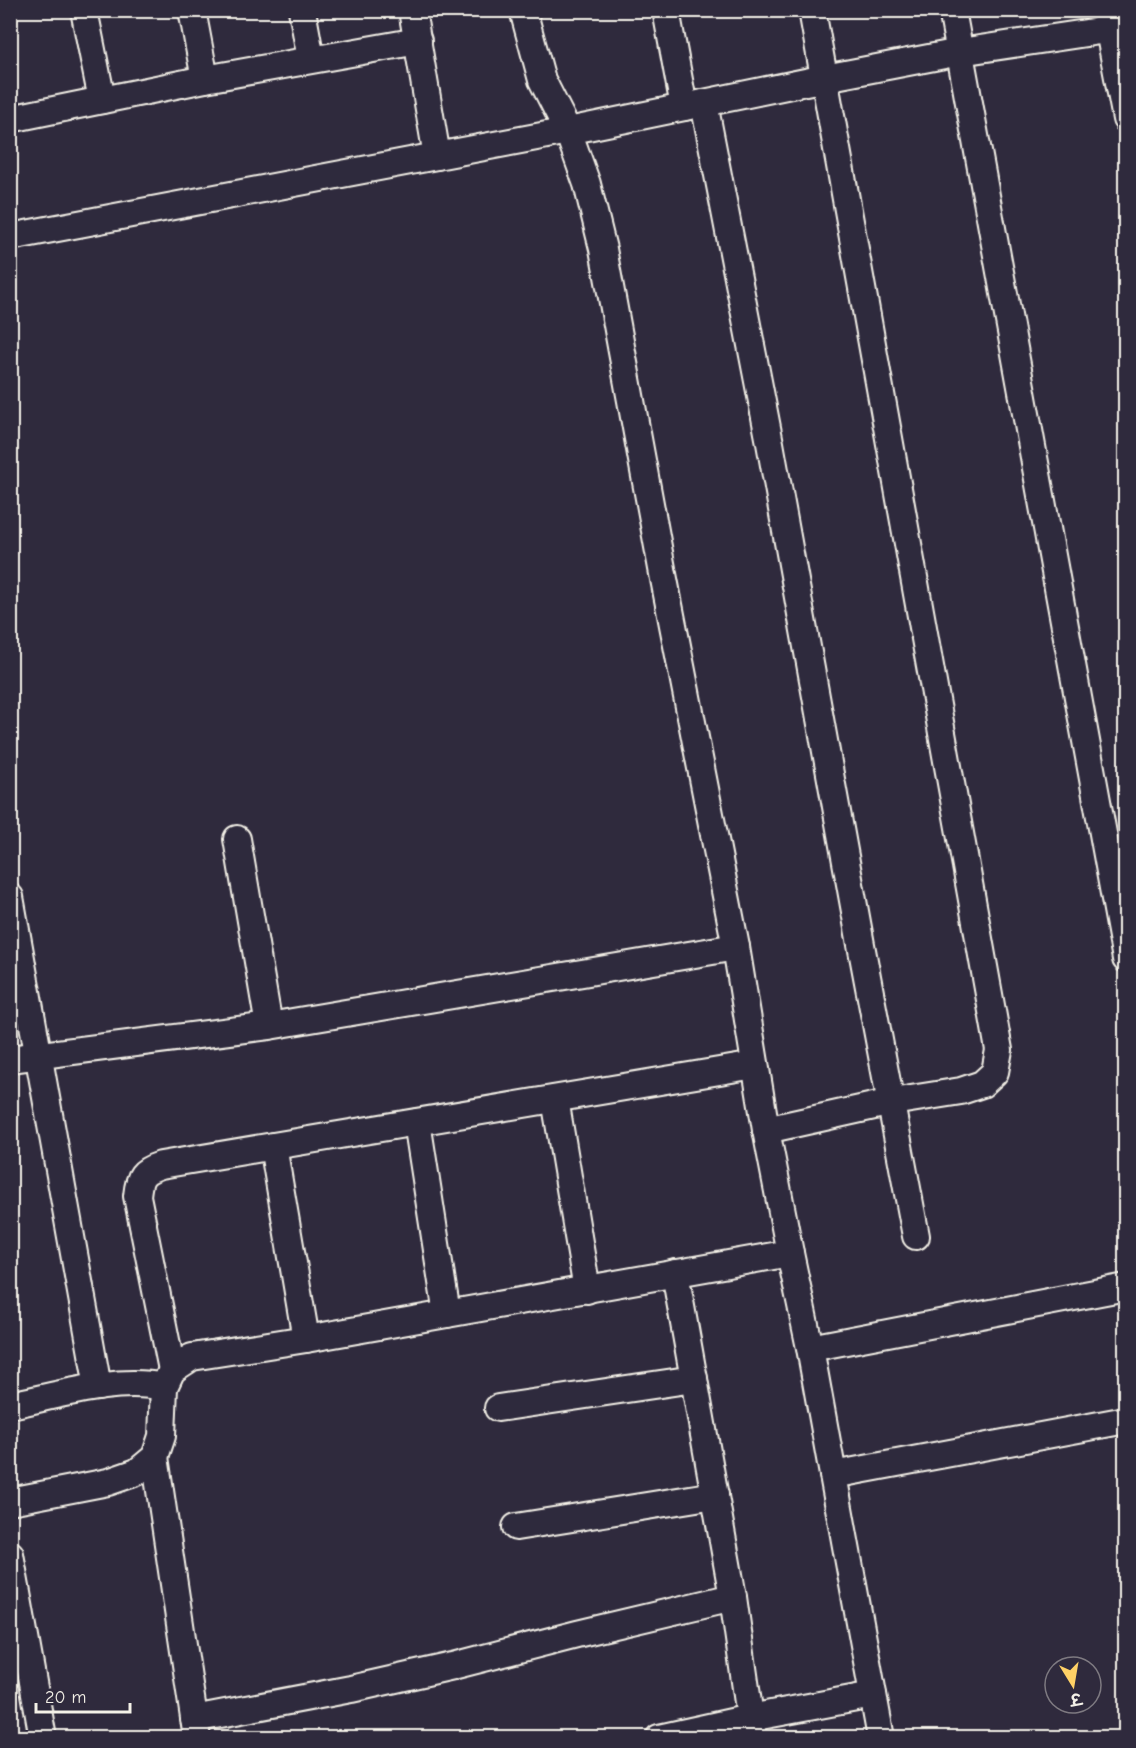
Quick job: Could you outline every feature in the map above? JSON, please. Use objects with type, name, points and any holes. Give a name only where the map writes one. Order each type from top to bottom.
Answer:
[{"type":"street","points":[[84,10],[102,100]]},
{"type":"street","points":[[192,10],[205,79]]},
{"type":"street","points":[[302,10],[311,59]]},
{"type":"street","points":[[412,10],[437,156]]},
{"type":"street","points":[[523,10],[542,80],[568,131],[587,184],[603,249],[736,947],[766,1130],[810,1348],[881,1737]]},
{"type":"street","points":[[666,10],[694,105],[770,443],[916,1236]]},
{"type":"street","points":[[766,1130],[892,1102],[961,1091],[982,1084],[995,1072],[999,1050],[812,10]]},
{"type":"street","points":[[952,10],[1125,959]]},
{"type":"street","points":[[10,237],[568,131],[825,78],[1113,23],[1125,119]]},
{"type":"street","points":[[10,119],[205,79],[418,41]]},
{"type":"street","points":[[237,839],[269,1026]]},
{"type":"street","points":[[10,897],[98,1387]]},
{"type":"street","points":[[10,1059],[269,1026],[736,947]]},
{"type":"street","points":[[733,1598],[196,1728],[155,1457],[162,1436],[168,1379],[136,1196],[138,1180],[148,1169],[161,1165],[755,1065]]},
{"type":"street","points":[[555,1099],[586,1290]]},
{"type":"street","points":[[417,1122],[447,1314]]},
{"type":"street","points":[[273,1146],[306,1339]]},
{"type":"street","points":[[10,1405],[98,1387],[147,1384],[168,1379],[192,1357],[306,1339],[789,1253]]},
{"type":"street","points":[[675,1274],[733,1598],[751,1728]]},
{"type":"street","points":[[810,1348],[1125,1287]]},
{"type":"street","points":[[498,1408],[694,1378]]},
{"type":"street","points":[[833,1474],[1125,1420]]},
{"type":"street","points":[[10,1501],[108,1482],[137,1472],[155,1457]]},
{"type":"street","points":[[516,1527],[715,1495]]},
{"type":"street","points":[[10,1554],[43,1737]]},
{"type":"street","points":[[659,1737],[751,1728],[873,1695]]}]
